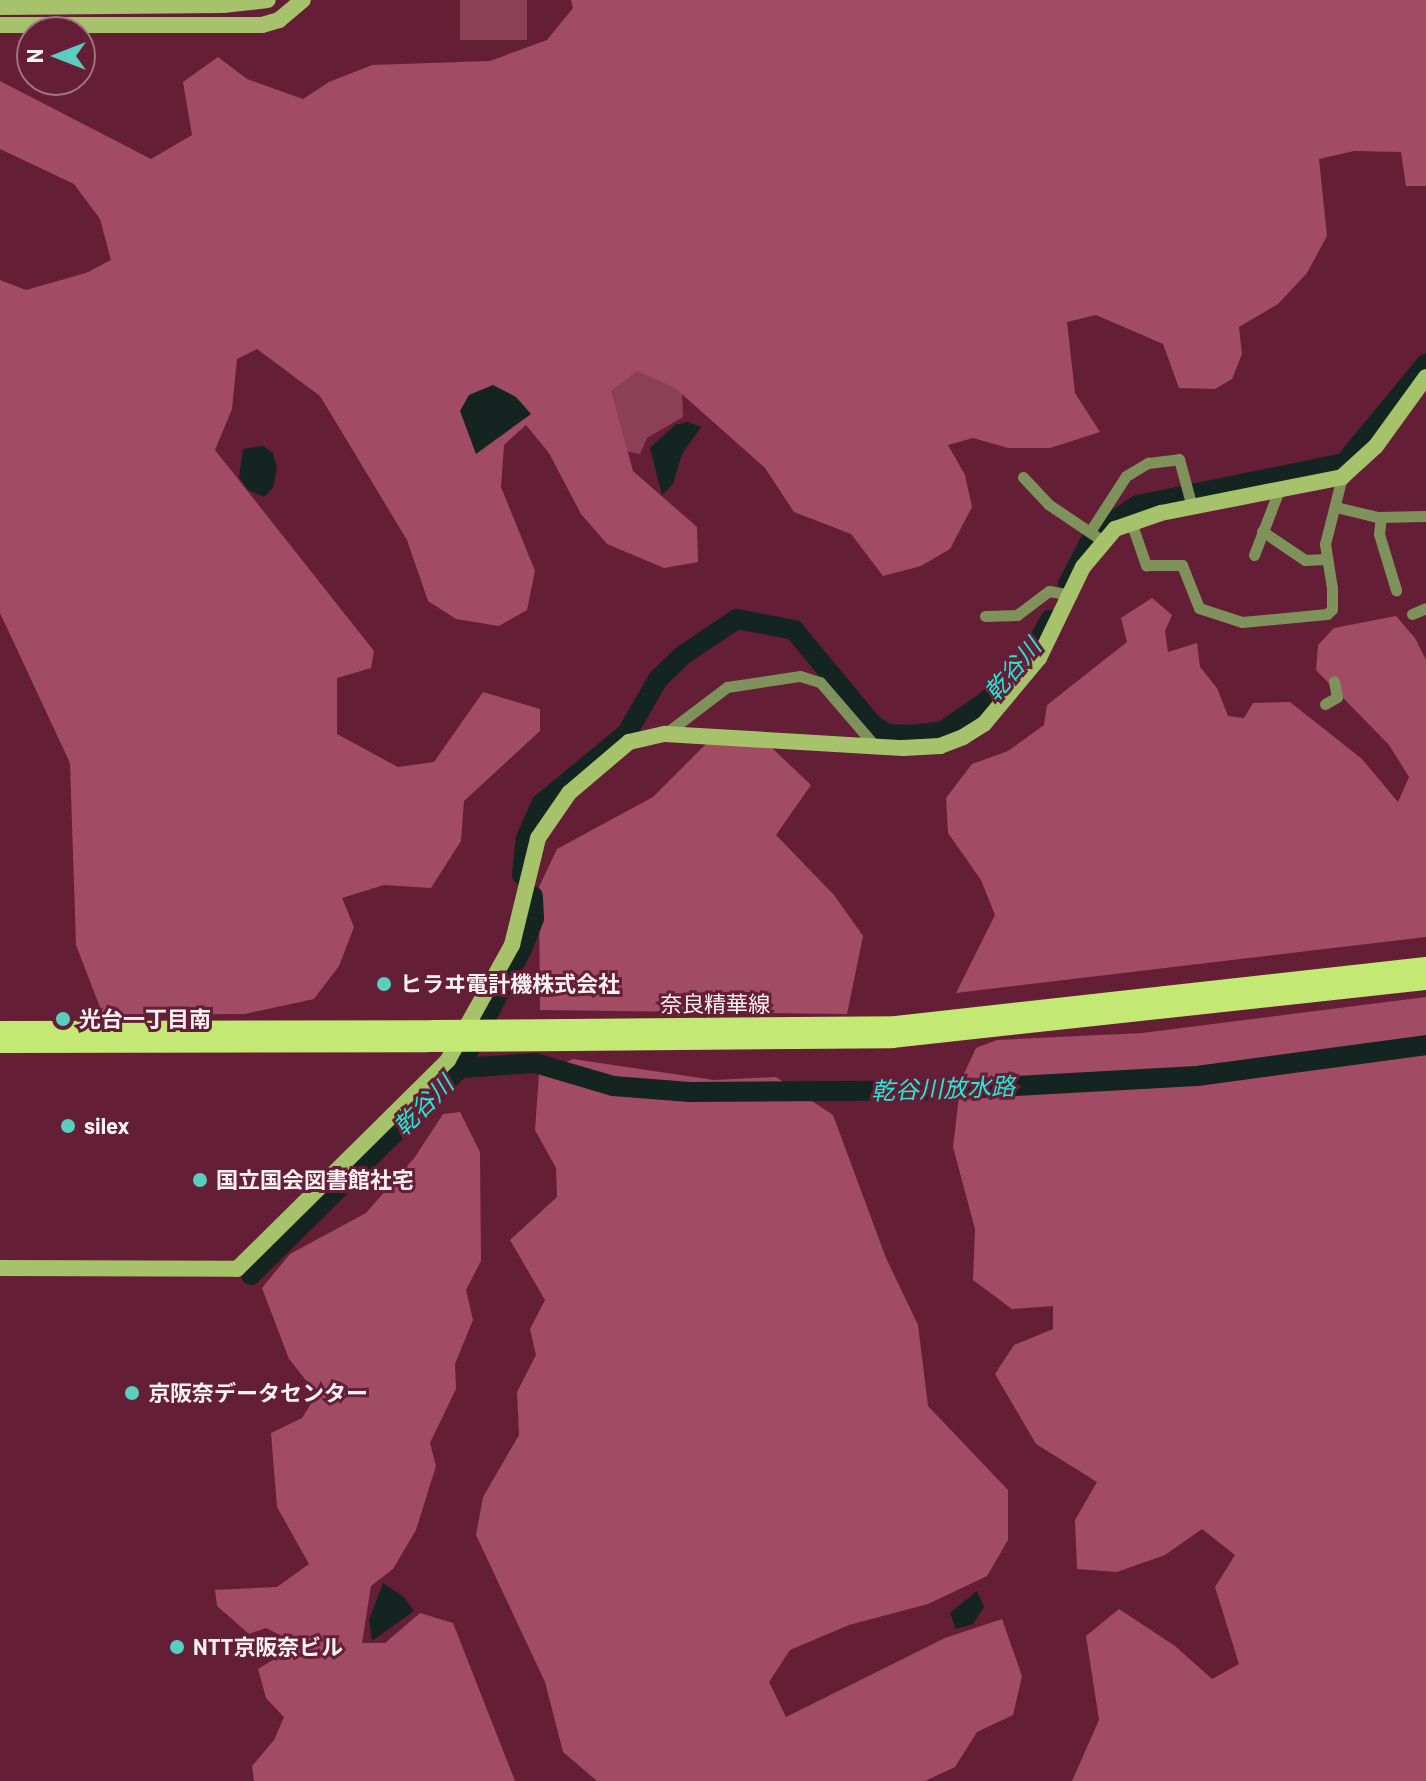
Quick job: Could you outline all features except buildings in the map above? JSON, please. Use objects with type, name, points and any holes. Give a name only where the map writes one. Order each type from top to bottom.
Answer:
[{"type":"main road","name":"奈良精華線","points":[[569,1035],[896,1025],[1426,966]]},
{"type":"main road","name":"奈良精華線","points":[[0,1044],[569,1035],[892,1039],[1426,981]]},
{"type":"main road","name":"奈良精華線","points":[[0,1030],[430,1036]]},
{"type":"street","points":[[0,7],[209,6],[268,0]]},
{"type":"street","points":[[0,25],[262,25],[279,20],[303,0]]},
{"type":"street","points":[[1097,536],[1191,500],[1279,490],[1342,477],[1376,446],[1426,377]]},
{"type":"street","points":[[0,1268],[237,1269],[448,1060],[512,945],[538,838],[569,793],[629,742],[665,734],[875,746],[940,746],[984,724],[1039,658],[1126,476],[1148,463],[1179,459],[1191,500]]},
{"type":"street","points":[[1023,477],[1048,504],[1097,536]]},
{"type":"street","points":[[1131,522],[1146,565],[1182,565],[1197,607],[1242,622],[1331,613],[1332,588],[1326,559],[1342,477]]},
{"type":"street","points":[[1254,555],[1279,490]]},
{"type":"street","points":[[1336,507],[1381,517],[1426,516]]},
{"type":"street","points":[[1381,517],[1379,534],[1396,590]]},
{"type":"street","points":[[1262,531],[1305,560],[1326,559]]},
{"type":"street","points":[[985,616],[1017,615],[1049,591],[1068,592]]},
{"type":"street","points":[[1412,614],[1426,608]]},
{"type":"street","points":[[665,734],[727,687],[800,676],[820,682],[875,746]]},
{"type":"street","points":[[1325,704],[1337,697],[1334,681]]},
{"type":"shaded area","points":[[460,0],[527,0],[527,40],[460,40]]},
{"type":"shaded area","points":[[571,0],[1426,0],[1426,186],[1406,186],[1401,152],[1354,151],[1319,159],[1327,236],[1307,273],[1278,304],[1239,327],[1242,354],[1232,379],[1215,389],[1179,388],[1163,344],[1096,315],[1067,322],[1075,393],[1100,432],[1050,448],[1008,448],[973,438],[948,445],[965,475],[972,507],[950,549],[921,566],[883,576],[851,534],[794,512],[765,468],[675,388],[637,371],[611,391],[633,471],[697,527],[698,562],[664,568],[607,544],[581,514],[549,453],[526,425],[504,445],[501,487],[535,571],[527,610],[499,626],[456,619],[428,601],[407,540],[320,396],[257,349],[237,359],[232,409],[215,450],[374,651],[371,668],[337,678],[337,734],[398,767],[434,762],[483,692],[540,709],[540,731],[464,801],[461,841],[431,888],[384,885],[342,898],[354,927],[339,966],[314,999],[245,1014],[103,1015],[76,945],[70,763],[0,613],[0,280],[26,290],[86,273],[111,260],[100,219],[74,184],[0,149],[0,81],[16,89],[16,96],[29,96],[151,159],[192,135],[183,82],[218,57],[247,79],[303,99],[329,82],[372,65],[490,61],[547,40],[573,8]]},
{"type":"shaded area","points":[[619,360],[682,389],[683,417],[647,438],[640,454],[625,451],[605,382]]},
{"type":"shaded area","points":[[493,385],[516,397],[531,414],[476,454],[460,411],[469,395]]},
{"type":"shaded area","points":[[688,422],[701,427],[682,454],[673,484],[662,495],[650,448],[675,425]]},
{"type":"shaded area","points":[[263,446],[273,453],[277,467],[273,488],[264,497],[248,490],[239,477],[243,449]]},
{"type":"shaded area","points":[[1152,598],[1172,615],[1165,631],[1168,652],[1197,643],[1200,667],[1217,688],[1228,716],[1244,718],[1253,703],[1290,702],[1362,759],[1398,802],[1409,777],[1389,745],[1316,670],[1318,645],[1334,628],[1396,616],[1415,638],[1426,660],[1426,937],[956,993],[995,915],[981,880],[948,833],[946,798],[972,764],[1008,751],[1044,725],[1047,705],[1127,642],[1121,618]]},
{"type":"shaded area","points":[[707,743],[772,748],[811,785],[776,835],[834,895],[863,936],[847,1014],[540,1010],[539,887],[557,849],[653,797]]},
{"type":"shaded area","points":[[1426,997],[1426,1781],[1072,1781],[1099,1720],[1086,1636],[1119,1609],[1175,1646],[1212,1679],[1239,1664],[1215,1587],[1235,1555],[1202,1529],[1165,1555],[1117,1572],[1077,1569],[1075,1520],[1097,1482],[1036,1444],[995,1374],[1014,1345],[1053,1329],[1053,1306],[1012,1309],[973,1280],[975,1229],[953,1147],[961,1080],[976,1048],[997,1040],[1142,1033]]},
{"type":"shaded area","points":[[573,1059],[714,1080],[776,1077],[833,1115],[886,1258],[918,1325],[928,1406],[1008,1490],[1008,1540],[987,1576],[928,1604],[849,1625],[790,1650],[769,1682],[786,1717],[945,1638],[1002,1619],[1022,1676],[1013,1715],[977,1732],[955,1767],[925,1781],[597,1781],[563,1752],[545,1682],[476,1535],[483,1497],[519,1435],[517,1392],[536,1355],[530,1329],[545,1300],[510,1240],[557,1197],[556,1168],[535,1130],[539,1074]]},
{"type":"shaded area","points":[[460,1112],[480,1152],[481,1261],[466,1290],[473,1320],[455,1364],[456,1389],[430,1443],[436,1466],[416,1530],[393,1569],[371,1586],[362,1643],[385,1643],[420,1613],[453,1623],[515,1781],[254,1781],[252,1766],[274,1740],[284,1717],[266,1698],[258,1669],[281,1655],[282,1636],[266,1628],[249,1634],[217,1606],[215,1590],[277,1587],[309,1564],[277,1507],[271,1433],[302,1418],[317,1394],[289,1359],[262,1288],[290,1254],[366,1213],[415,1157],[443,1114]]},
{"type":"shaded area","points":[[383,1583],[404,1597],[414,1611],[372,1641],[369,1620]]},
{"type":"shaded area","points":[[977,1591],[984,1607],[973,1624],[956,1629],[950,1613]]},
{"type":"waterway","name":"乾谷川","points":[[1068,584],[1094,534],[1138,505],[1344,463],[1426,364]]},
{"type":"waterway","name":"乾谷川","points":[[522,875],[526,838],[541,804],[627,733],[658,679],[683,655],[737,619],[794,630],[872,724],[887,734],[911,735],[943,731],[987,701],[1035,647],[1050,620]]},
{"type":"waterway","name":"乾谷川","points":[[251,1275],[460,1068],[523,947],[534,918],[533,896]]},
{"type":"waterway","name":"乾谷川放水路","points":[[460,1068],[535,1063],[613,1086],[690,1092],[945,1090],[1197,1076],[1426,1045]]},
{"type":"place","name":"ヒラヰ電計機株式会社","points":[[384,984]]},
{"type":"place","name":"光台一丁目南","points":[[63,1019]]},
{"type":"place","name":"silex","points":[[68,1126]]},
{"type":"place","name":"国立国会図書館社宅","points":[[200,1180]]},
{"type":"place","name":"京阪奈データセンター","points":[[132,1393]]},
{"type":"place","name":"NTT京阪奈ビル","points":[[177,1647]]}]
